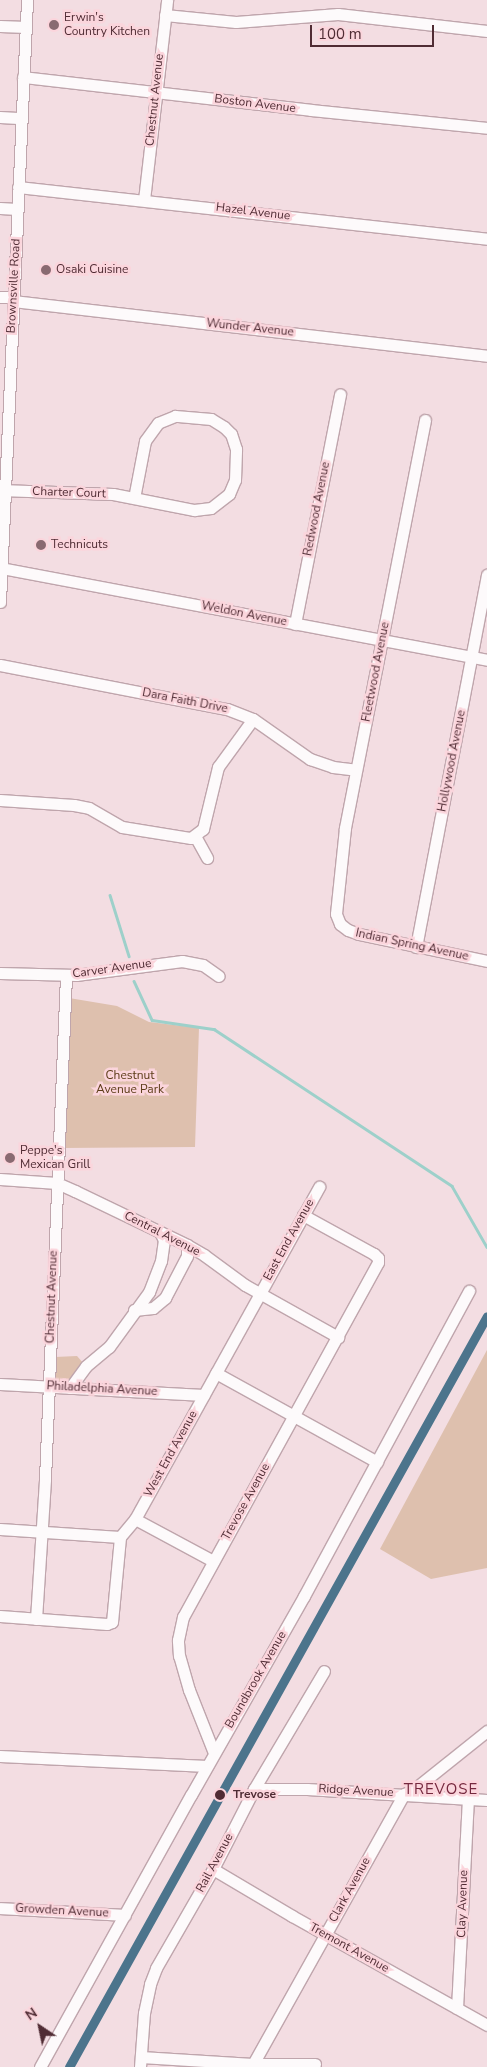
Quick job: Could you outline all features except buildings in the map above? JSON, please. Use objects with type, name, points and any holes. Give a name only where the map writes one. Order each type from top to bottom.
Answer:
[{"type":"street","name":"Brownsville Road","points":[[0,602],[5,387],[14,299],[27,0]]},
{"type":"street","name":"Chestnut Avenue","points":[[144,200],[167,0]]},
{"type":"street","points":[[165,15],[244,22],[338,14],[487,31]]},
{"type":"street","points":[[0,26],[26,27]]},
{"type":"street","name":"Boston Avenue","points":[[23,77],[487,128]]},
{"type":"street","points":[[0,117],[22,118]]},
{"type":"street","name":"Hazel Avenue","points":[[18,187],[487,239]]},
{"type":"street","points":[[0,208],[18,209]]},
{"type":"street","name":"Wunder Avenue","points":[[0,296],[487,356]]},
{"type":"street","name":"Redwood Avenue","points":[[295,624],[340,394]]},
{"type":"street","name":"Charter Court","points":[[2,490],[98,493],[194,510],[218,504],[229,494],[235,480],[236,449],[231,434],[224,426],[211,419],[174,416],[158,423],[145,442],[134,498]]},
{"type":"street","name":"Fleetwood Avenue","points":[[340,924],[336,914],[341,853],[425,420]]},
{"type":"street","name":"Weldon Avenue","points":[[2,568],[487,660]]},
{"type":"street","name":"Hollywood Avenue","points":[[416,947],[487,575]]},
{"type":"street","name":"Dara Faith Drive","points":[[0,665],[227,709],[253,720],[310,759],[333,767],[356,770]]},
{"type":"street","points":[[0,800],[74,805],[89,808],[122,827],[186,839],[196,836],[202,828],[218,767],[253,720]]},
{"type":"street","points":[[196,836],[207,858]]},
{"type":"street","name":"Indian Spring Avenue","points":[[340,924],[348,930],[359,934],[487,961]]},
{"type":"street","name":"Carver Avenue","points":[[0,973],[66,975],[182,961],[203,965],[219,976]]},
{"type":"street","name":"Chestnut Avenue","points":[[36,1619],[66,975]]},
{"type":"street","name":"Central Avenue","points":[[0,1179],[57,1183],[186,1245],[260,1294],[338,1336]]},
{"type":"street","name":"East End Avenue","points":[[260,1294],[319,1187]]},
{"type":"street","name":"Trevose Avenue","points":[[214,1753],[189,1690],[178,1648],[183,1617],[378,1262],[378,1258],[374,1254],[303,1215]]},
{"type":"street","points":[[70,1388],[86,1366],[109,1347],[134,1310],[149,1292],[158,1272],[164,1240],[160,1232]]},
{"type":"street","points":[[134,1310],[153,1308],[165,1298],[187,1256],[186,1245]]},
{"type":"street","name":"Boundbrook Avenue","points":[[40,2067],[214,1753],[304,1596],[469,1291]]},
{"type":"street","name":"West End Avenue","points":[[120,1537],[135,1520],[260,1294]]},
{"type":"street","points":[[216,1373],[377,1462]]},
{"type":"street","name":"Philadelphia Avenue","points":[[0,1384],[204,1395]]},
{"type":"street","points":[[135,1520],[213,1561]]},
{"type":"street","points":[[0,1529],[120,1537],[112,1622],[107,1624],[0,1616]]},
{"type":"street","name":"Rail Avenue","points":[[140,2062],[144,2013],[150,1984],[254,1789],[324,1671]]},
{"type":"street","points":[[404,1794],[414,1790],[487,1731]]},
{"type":"street","points":[[0,1756],[207,1766]]},
{"type":"street","name":"Ridge Avenue","points":[[254,1789],[307,1789],[487,1800]]},
{"type":"street","name":"Clark Avenue","points":[[253,2064],[404,1794]]},
{"type":"street","name":"Clay Avenue","points":[[457,2008],[468,1799]]},
{"type":"street","name":"Tremont Avenue","points":[[213,1869],[487,2025]]},
{"type":"street","name":"Growden Avenue","points":[[0,1908],[125,1915]]},
{"type":"street","points":[[140,2062],[315,2064]]},
{"type":"green space","name":"Chestnut Avenue Park","points":[[69,998],[117,1006],[149,1022],[199,1028],[195,1147],[62,1148]]},
{"type":"green space","points":[[487,1350],[487,1568],[431,1579],[380,1549]]},
{"type":"green space","points":[[77,1356],[84,1364],[68,1382],[61,1382],[54,1378],[55,1357]]},
{"type":"waterway","points":[[110,895],[129,956]]},
{"type":"waterway","points":[[134,981],[152,1020],[214,1029],[452,1186],[487,1247]]},
{"type":"transit line","points":[[69,2067],[487,1316]]},
{"type":"place","name":"Erwin's Country Kitchen","points":[[54,25]]},
{"type":"place","name":"Osaki Cuisine","points":[[46,270]]},
{"type":"place","name":"Technicuts","points":[[41,545]]},
{"type":"place","name":"Peppe's Mexican Grill","points":[[10,1158]]},
{"type":"place","name":"Trevose","points":[[220,1795]]},
{"type":"district","name":"TREVOSE","points":[[441,1790]]}]
